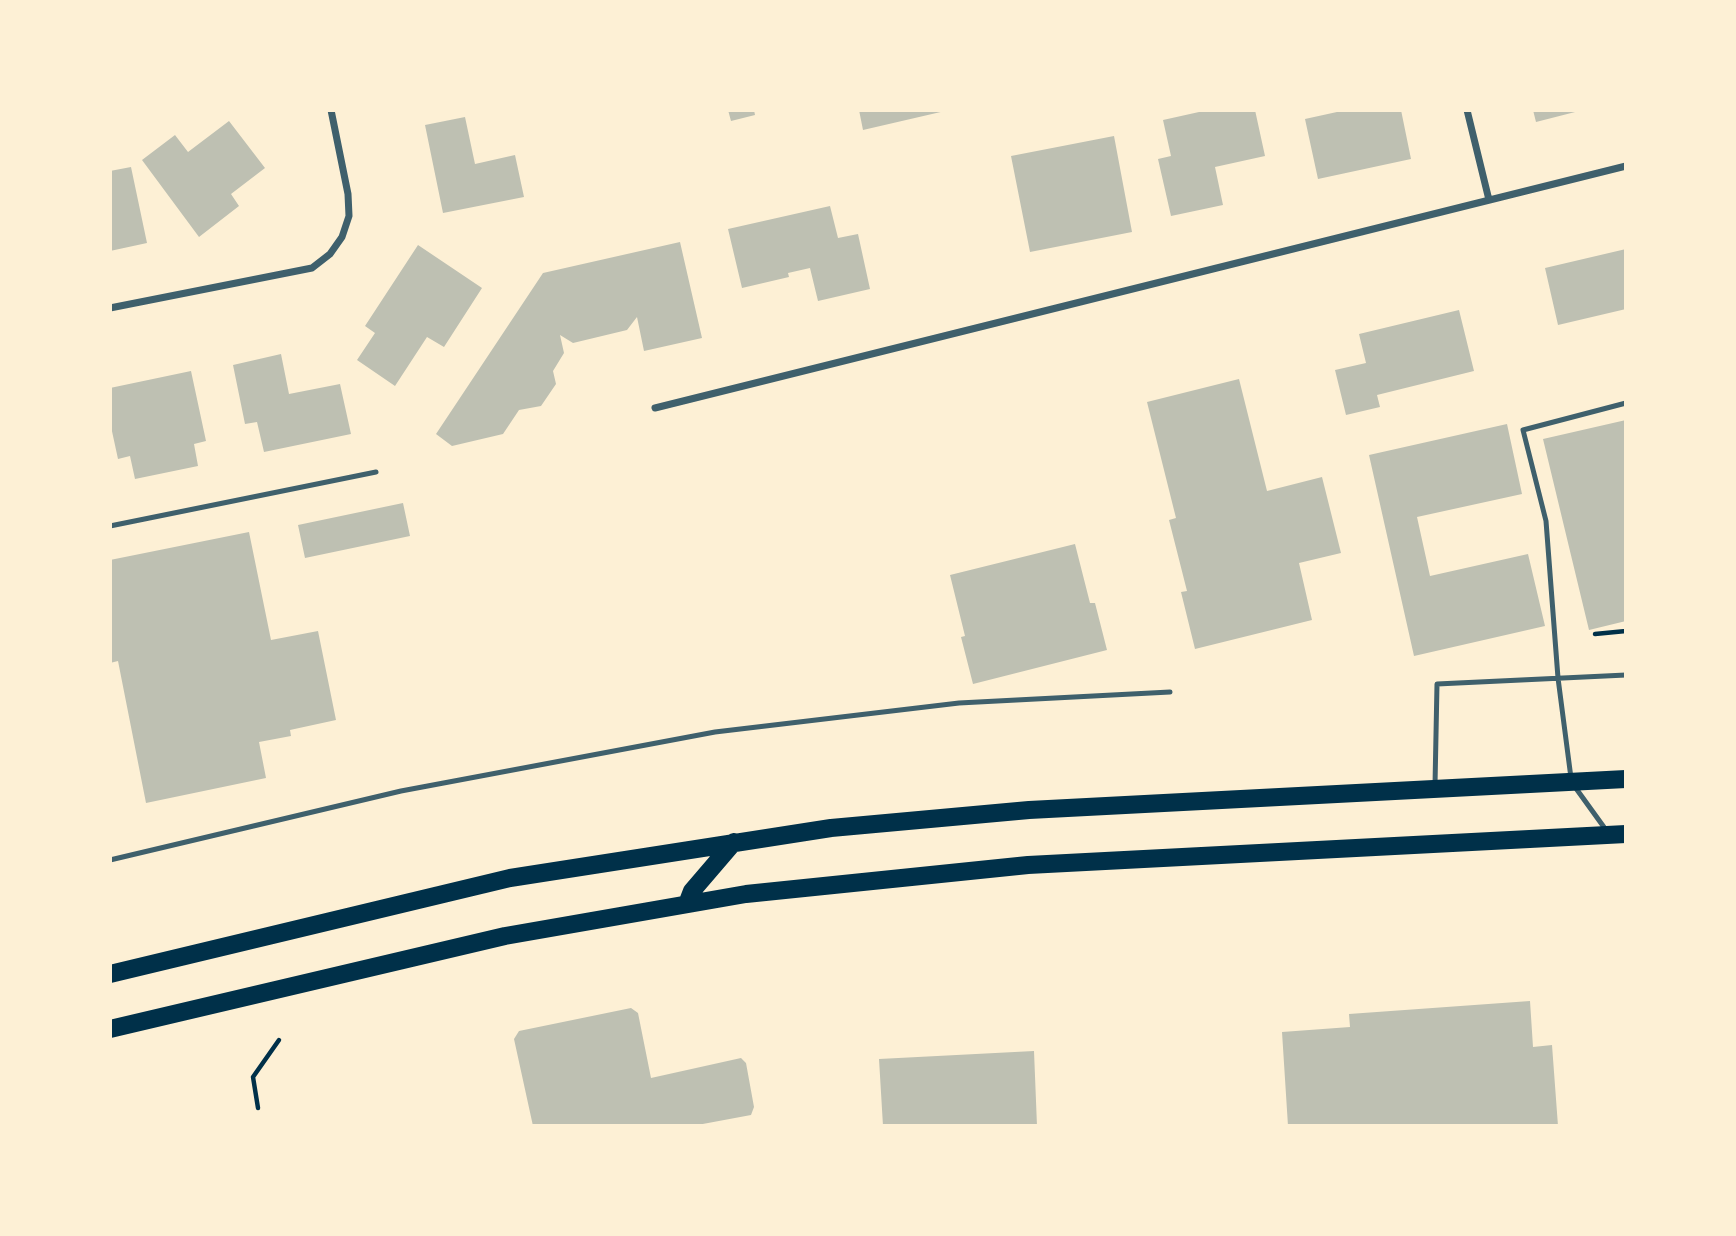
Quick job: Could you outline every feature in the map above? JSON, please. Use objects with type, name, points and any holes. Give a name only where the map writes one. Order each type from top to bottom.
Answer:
[{"type":"main road","points":[[110,974],[510,878],[734,842],[925,818],[1626,779]]},
{"type":"main road","points":[[110,1029],[426,953],[687,904],[838,883],[1028,865],[1618,835]]},
{"type":"main road","points":[[687,904],[692,891],[734,842]]},
{"type":"street","points":[[110,308],[312,268],[330,254],[342,237],[349,216],[348,194],[331,110]]},
{"type":"street","points":[[1467,110],[1489,200]]},
{"type":"street","points":[[655,408],[1626,166]]},
{"type":"lane","points":[[1618,835],[1571,782],[1558,678],[1546,521],[1523,429],[1626,403]]},
{"type":"lane","points":[[110,526],[376,472]]},
{"type":"lane","points":[[1435,789],[1437,684],[1626,675]]},
{"type":"lane","points":[[110,860],[401,791],[715,733],[959,704],[1170,692]]},
{"type":"path","points":[[1595,634],[1626,631]]},
{"type":"path","points":[[258,1108],[253,1077],[279,1040]]},
{"type":"building","points":[[728,110],[754,110],[755,115],[731,121]]},
{"type":"building","points":[[859,110],[945,110],[945,111],[863,130]]},
{"type":"building","points":[[1208,110],[1255,110],[1265,156],[1215,167],[1223,205],[1171,216],[1158,159],[1171,156],[1163,120]]},
{"type":"building","points":[[1346,110],[1401,110],[1411,159],[1318,179],[1305,119]]},
{"type":"building","points":[[1533,110],[1579,110],[1579,111],[1536,122]]},
{"type":"building","points":[[465,117],[475,164],[515,155],[524,197],[443,213],[425,125]]},
{"type":"building","points":[[229,121],[265,168],[231,194],[239,206],[199,237],[142,160],[175,135],[188,152]]},
{"type":"building","points":[[1114,136],[1132,232],[1030,252],[1011,156]]},
{"type":"building","points":[[131,167],[147,243],[110,251],[110,171]]},
{"type":"building","points":[[830,206],[838,238],[858,234],[870,289],[818,301],[810,268],[788,273],[789,277],[742,288],[728,229]]},
{"type":"building","points":[[680,242],[702,338],[644,351],[637,317],[627,330],[573,343],[560,335],[564,353],[553,371],[556,384],[541,406],[519,410],[503,434],[452,446],[436,434],[543,273]]},
{"type":"building","points":[[418,245],[482,288],[444,347],[427,337],[395,386],[357,360],[375,333],[365,326]]},
{"type":"building","points":[[1626,249],[1626,309],[1558,325],[1545,268]]},
{"type":"building","points":[[1459,310],[1474,371],[1377,395],[1380,407],[1346,415],[1335,370],[1366,363],[1359,334]]},
{"type":"building","points":[[281,354],[289,394],[340,384],[351,434],[264,452],[257,422],[245,424],[233,365]]},
{"type":"building","points":[[191,371],[206,441],[194,444],[198,466],[135,479],[130,456],[118,459],[110,422],[110,388]]},
{"type":"building","points":[[1239,379],[1267,491],[1322,477],[1341,553],[1299,563],[1312,620],[1195,649],[1181,592],[1187,591],[1169,520],[1176,518],[1147,402]]},
{"type":"building","points":[[1626,420],[1626,621],[1589,630],[1543,439]]},
{"type":"building","points":[[1507,424],[1522,494],[1417,517],[1430,576],[1528,554],[1545,626],[1414,656],[1369,455]]},
{"type":"building","points":[[403,503],[410,536],[305,558],[298,525]]},
{"type":"building","points":[[249,532],[271,640],[318,631],[336,720],[290,730],[291,736],[259,742],[266,778],[146,803],[118,661],[110,663],[110,560]]},
{"type":"building","points":[[1075,544],[1090,603],[1095,603],[1107,650],[973,684],[950,575]]},
{"type":"building","points":[[1530,1001],[1533,1047],[1552,1045],[1558,1126],[1288,1126],[1282,1032],[1350,1027],[1349,1014]]},
{"type":"building","points":[[631,1008],[638,1013],[651,1078],[741,1058],[746,1063],[754,1107],[751,1115],[692,1126],[533,1126],[514,1039],[519,1031]]},
{"type":"building","points":[[1034,1051],[1037,1126],[883,1126],[879,1059]]}]
